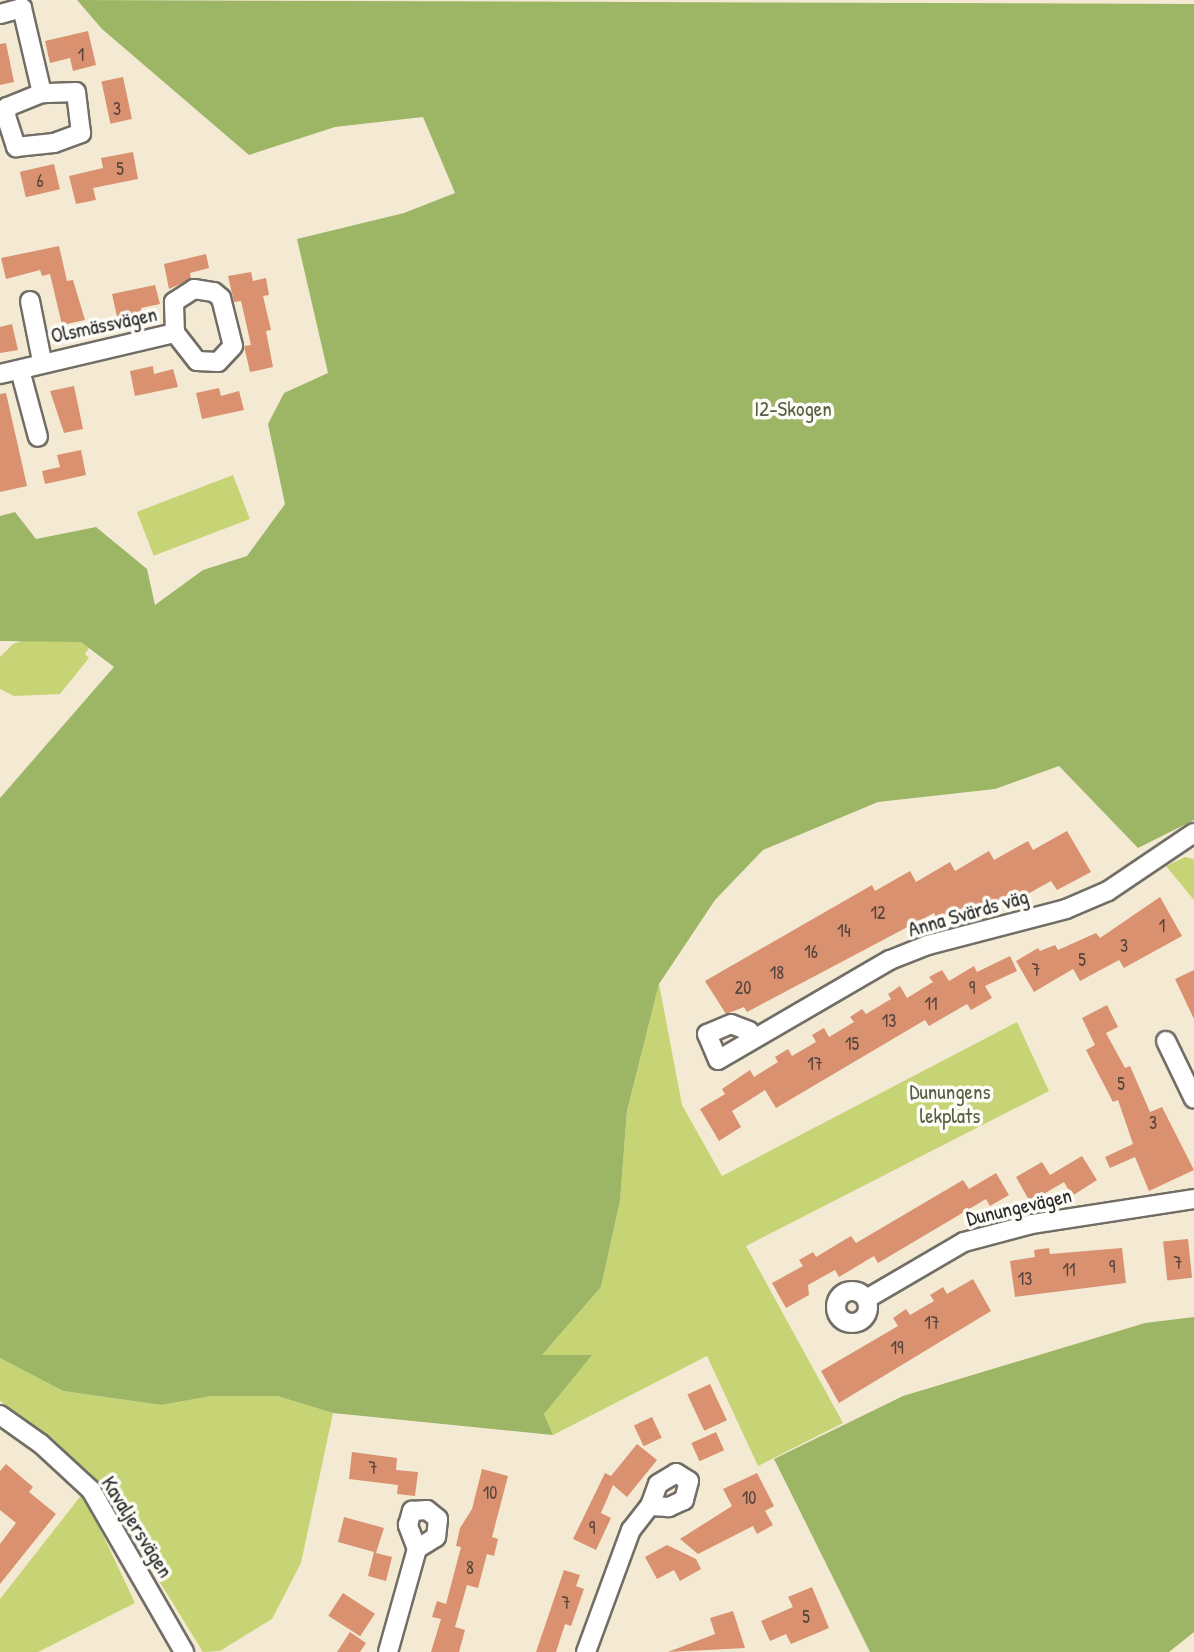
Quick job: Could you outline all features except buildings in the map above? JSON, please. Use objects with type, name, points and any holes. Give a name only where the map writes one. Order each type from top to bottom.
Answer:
[{"type":"street","points":[[0,13],[22,8],[42,93]]},
{"type":"street","points":[[76,92],[82,133],[54,143],[16,147],[6,116],[7,107],[42,93],[76,92]]},
{"type":"street","name":"Olsmässvägen","points":[[30,301],[42,361]]},
{"type":"street","name":"Olsmässvägen","points":[[0,374],[42,361],[175,333]]},
{"type":"street","points":[[20,370],[38,437]]},
{"type":"street","name":"Anna Svärds väg","points":[[753,1038],[890,960],[928,945],[1066,909],[1108,891],[1194,834]]},
{"type":"street","points":[[1166,1041],[1194,1098]]},
{"type":"street","name":"Dunungevägen","points":[[869,1298],[964,1242],[1032,1224],[1194,1199]]},
{"type":"street","name":"Kavaljersvägen","points":[[0,1415],[41,1444],[91,1490],[184,1652]]},
{"type":"street","points":[[586,1652],[631,1530],[650,1506]]},
{"type":"street","points":[[388,1652],[417,1549]]},
{"type":"green space","name":"I2-Skogen","points":[[77,0],[1194,4],[1194,820],[1138,848],[1059,766],[995,789],[878,802],[763,850],[715,900],[659,984],[627,1111],[620,1201],[601,1287],[542,1355],[592,1355],[544,1414],[553,1435],[333,1413],[277,1396],[212,1396],[161,1405],[63,1391],[0,1358],[0,798],[114,667],[81,642],[0,641],[0,516],[15,512],[36,539],[96,527],[147,569],[155,605],[203,570],[247,556],[285,504],[268,424],[284,393],[328,373],[297,239],[404,213],[455,193],[423,117],[335,127],[249,155],[102,29]]},
{"type":"green space","points":[[233,475],[250,519],[154,556],[137,512]]},
{"type":"green space","points":[[52,630],[92,643],[85,654],[89,658],[60,694],[14,696],[0,689],[0,657],[13,644]]},
{"type":"green space","points":[[1185,857],[1194,859],[1194,900],[1166,866]]},
{"type":"green space","name":"Dunungens lekplats","points":[[659,984],[682,1105],[722,1176],[1017,1022],[1049,1091],[746,1246],[843,1423],[758,1466],[707,1356],[553,1435],[544,1414],[591,1355],[541,1356],[601,1287],[620,1201],[627,1111]]},
{"type":"green space","points":[[1194,1317],[1194,1632],[1169,1652],[870,1652],[774,1459],[903,1396],[1145,1323]]},
{"type":"green space","points":[[0,1358],[63,1391],[161,1405],[212,1396],[277,1396],[333,1413],[301,1563],[272,1619],[220,1651],[203,1652],[106,1495],[56,1442],[0,1401]]},
{"type":"green space","points":[[83,1493],[135,1603],[38,1652],[0,1652],[0,1599]]}]
